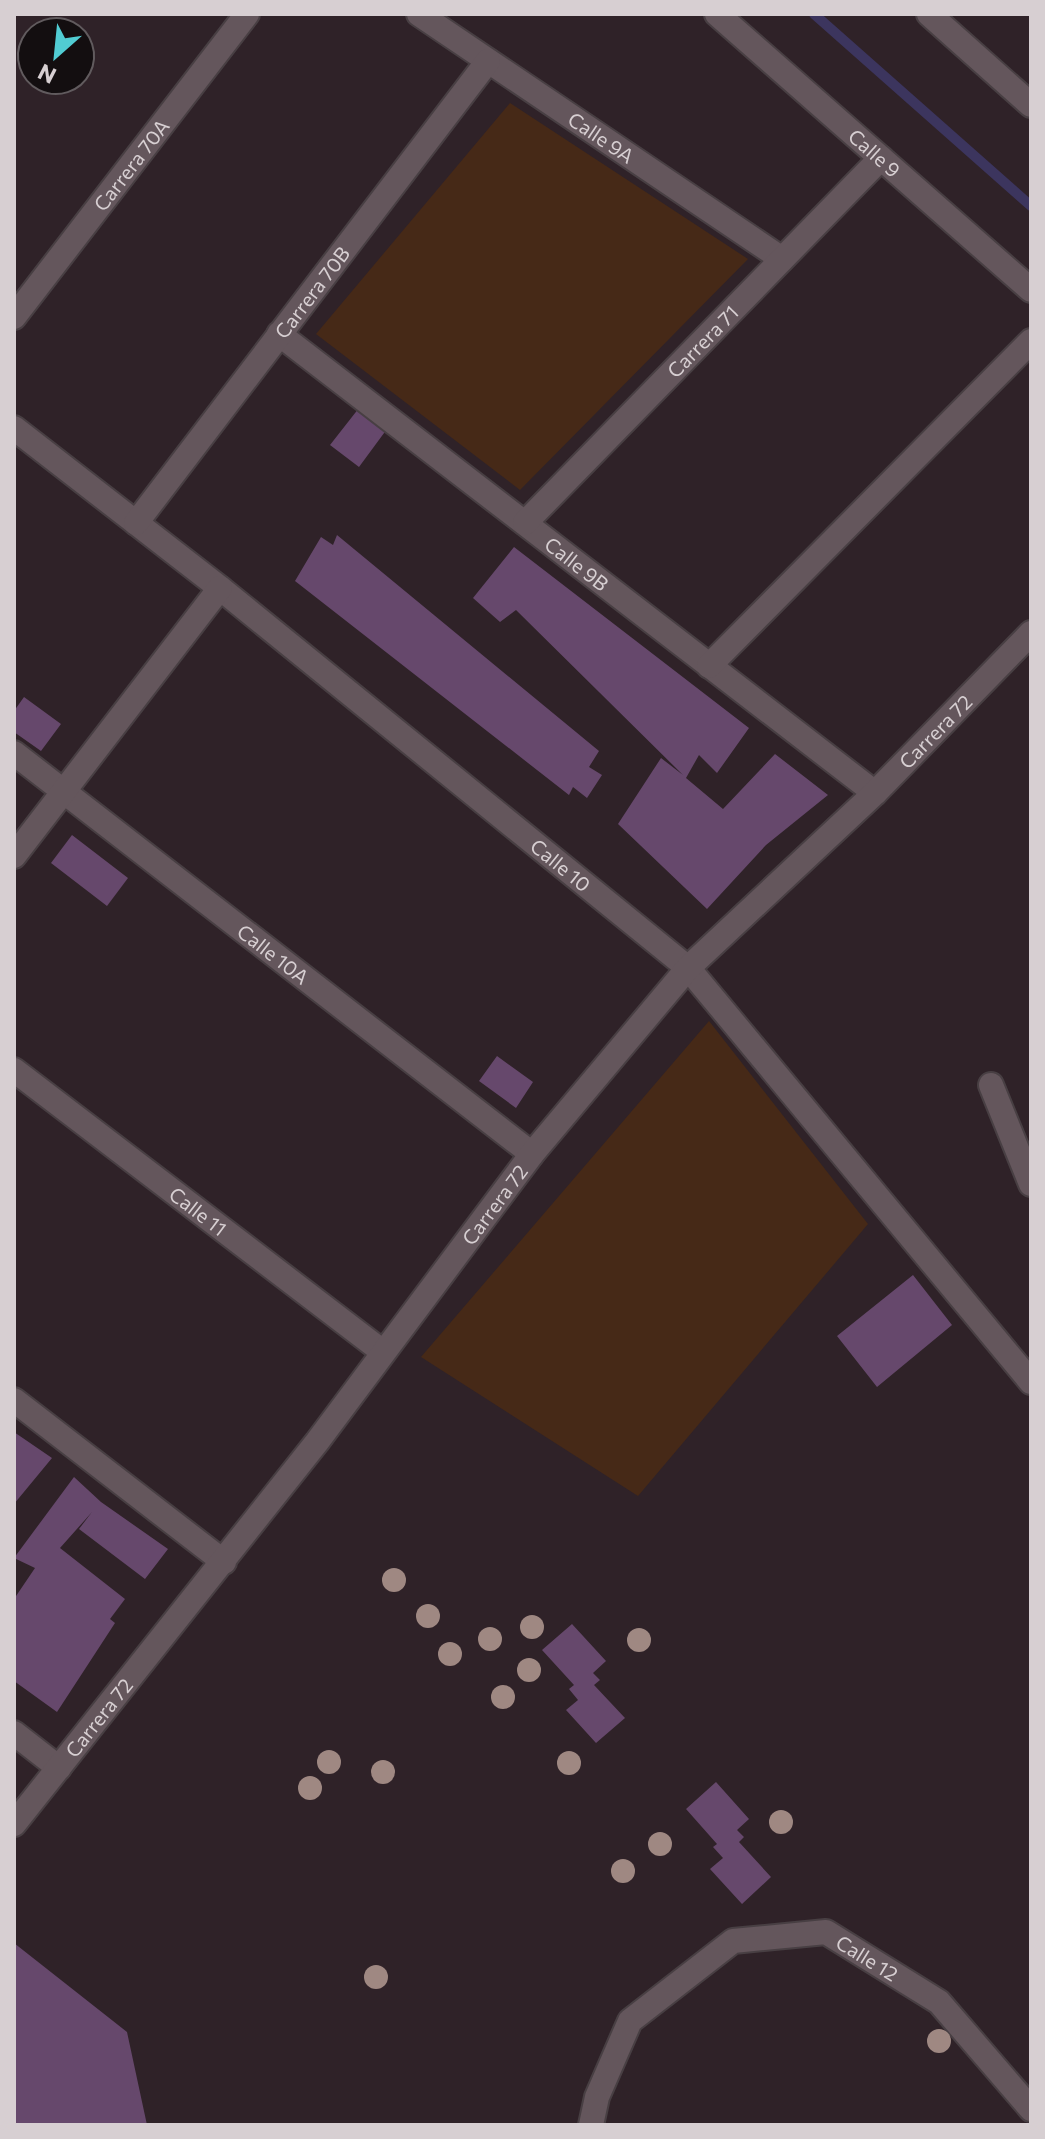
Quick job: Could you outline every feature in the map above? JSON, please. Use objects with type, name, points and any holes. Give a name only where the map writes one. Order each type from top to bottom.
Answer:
[{"type":"street","name":"Carrera 70A","points":[[14,317],[247,14]]},
{"type":"street","name":"Calle 9A","points":[[419,14],[782,259]]},
{"type":"street","name":"Calle 9","points":[[717,14],[1031,290]]},
{"type":"street","points":[[929,14],[1031,105]]},
{"type":"street","name":"Carrera 70B","points":[[136,523],[488,61]]},
{"type":"street","name":"Carrera 71","points":[[525,523],[881,158]]},
{"type":"street","name":"Calle 9B","points":[[279,334],[875,793]]},
{"type":"street","points":[[709,666],[1031,341]]},
{"type":"street","name":"Calle 10","points":[[14,428],[220,588],[688,968],[1031,1382]]},
{"type":"street","points":[[14,856],[220,588]]},
{"type":"street","name":"Carrera 72","points":[[14,1824],[224,1562],[532,1154],[688,968],[875,793],[1031,633]]},
{"type":"street","name":"Calle 10A","points":[[14,753],[532,1154]]},
{"type":"street","name":"Calle 11","points":[[14,1070],[383,1352]]},
{"type":"street","points":[[991,1085],[1031,1184]]},
{"type":"street","points":[[14,1400],[224,1562]]},
{"type":"street","points":[[14,1733],[59,1768]]},
{"type":"street","name":"Calle 12","points":[[591,2125],[597,2097],[630,2021],[733,1941],[826,1932],[939,2002],[1031,2109]]},
{"type":"shaded area","points":[[510,103],[748,259],[520,490],[316,334]]},
{"type":"shaded area","points":[[709,1021],[868,1224],[638,1496],[421,1357]]},
{"type":"building","points":[[359,408],[387,429],[359,467],[330,445]]},
{"type":"building","points":[[337,535],[599,751],[589,767],[602,775],[587,798],[573,787],[569,795],[295,581],[321,537],[333,545]]},
{"type":"building","points":[[514,547],[749,728],[717,773],[699,755],[686,778],[723,809],[775,754],[828,795],[766,845],[707,909],[618,824],[661,758],[683,775],[516,610],[500,622],[473,598]]},
{"type":"building","points":[[24,697],[61,724],[41,751],[14,732],[14,711]]},
{"type":"building","points":[[72,835],[128,878],[107,906],[51,863]]},
{"type":"building","points":[[497,1056],[533,1082],[516,1108],[479,1081]]},
{"type":"building","points":[[913,1275],[952,1325],[877,1387],[837,1336]]},
{"type":"building","points":[[14,1432],[52,1458],[14,1504]]},
{"type":"building","points":[[74,1477],[101,1502],[168,1549],[145,1579],[79,1529],[92,1512],[60,1548],[125,1599],[110,1619],[115,1623],[57,1712],[14,1681],[14,1599],[35,1568],[14,1558]]},
{"type":"building","points":[[572,1624],[606,1661],[593,1673],[600,1680],[594,1685],[625,1718],[596,1743],[566,1710],[578,1700],[569,1689],[574,1685],[542,1650]]},
{"type":"building","points":[[716,1782],[749,1819],[737,1830],[744,1837],[739,1842],[771,1877],[742,1904],[710,1869],[723,1858],[713,1847],[717,1844],[686,1809]]},
{"type":"building","points":[[14,1943],[127,2032],[147,2125],[14,2125]]},
{"type":"waterway","points":[[814,14],[1031,206]]}]
